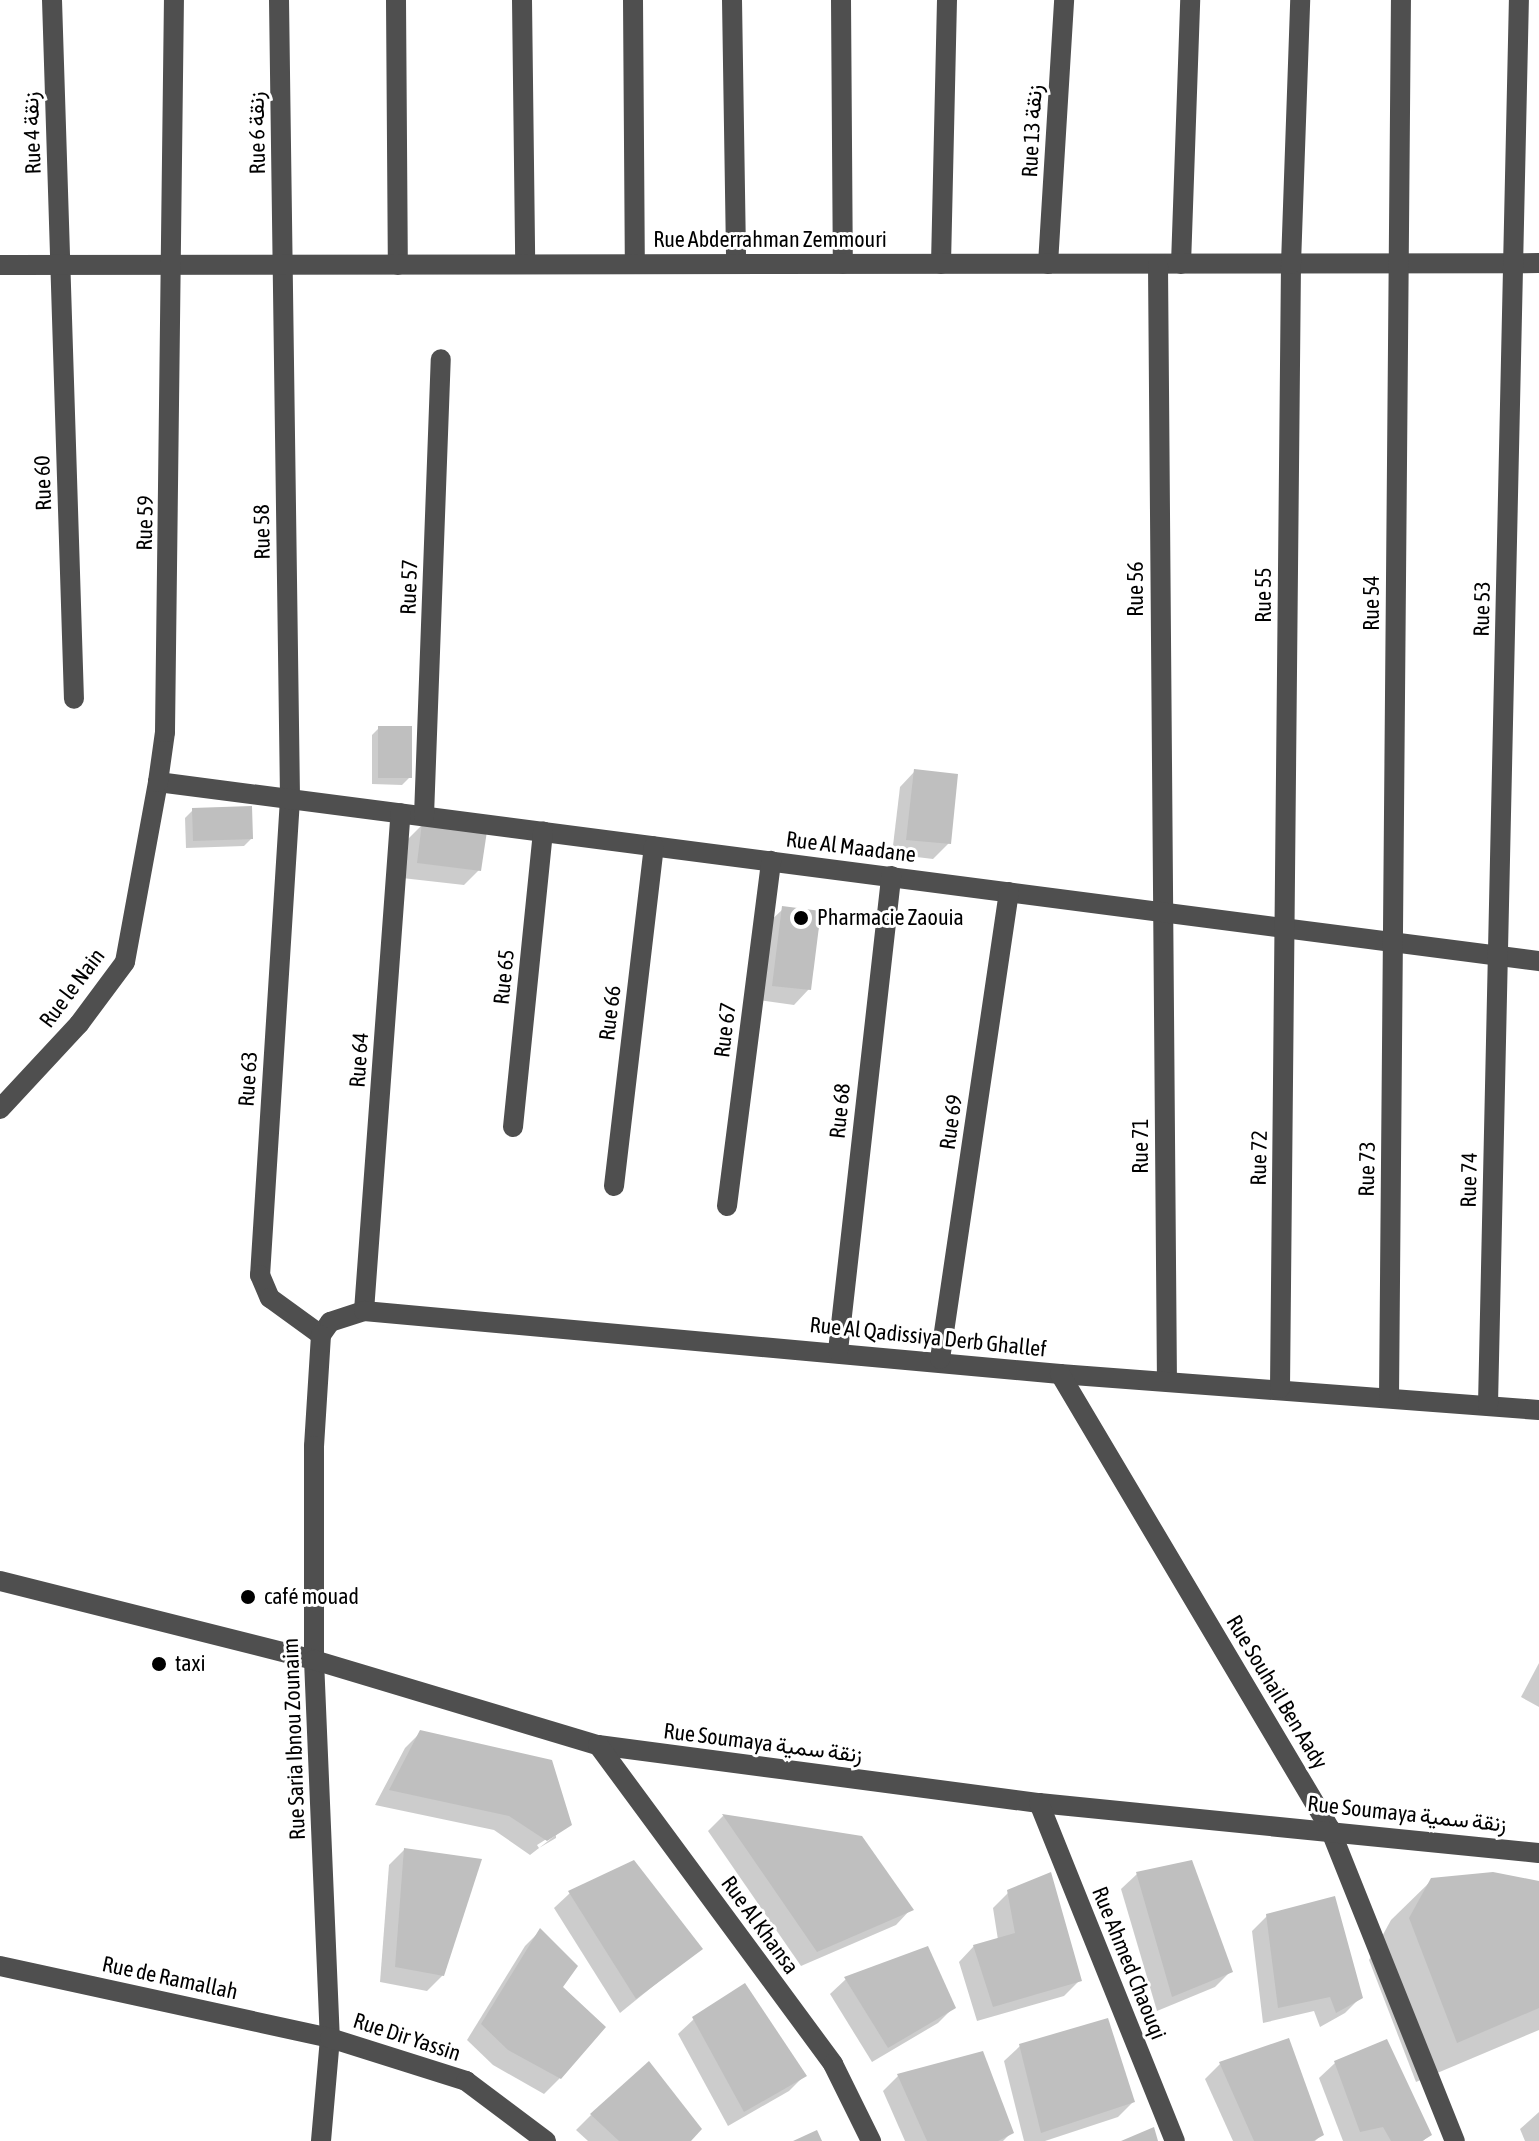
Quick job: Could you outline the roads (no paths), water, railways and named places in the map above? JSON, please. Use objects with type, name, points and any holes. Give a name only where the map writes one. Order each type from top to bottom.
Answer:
[{"type":"street","name":"Rue 4 زنقة","points":[[52,0],[60,265]]},
{"type":"street","name":"Rue 59","points":[[158,782],[165,732],[174,0]]},
{"type":"street","name":"Rue 6 زنقة","points":[[279,0],[283,265]]},
{"type":"street","points":[[396,0],[398,265]]},
{"type":"street","points":[[522,0],[525,264]]},
{"type":"street","points":[[633,0],[635,264]]},
{"type":"street","points":[[732,0],[736,264]]},
{"type":"street","points":[[841,0],[843,264]]},
{"type":"street","points":[[941,264],[947,0]]},
{"type":"street","name":"Rue 13 زنقة","points":[[1048,264],[1064,0]]},
{"type":"street","points":[[1181,264],[1190,0]]},
{"type":"street","name":"Rue 55","points":[[1285,927],[1291,264],[1300,0]]},
{"type":"street","name":"Rue 54","points":[[1393,942],[1401,0]]},
{"type":"street","name":"Rue 53","points":[[1498,955],[1519,0]]},
{"type":"street","name":"Rue Abderrahman Zemmouri","points":[[0,265],[1539,263]]},
{"type":"street","name":"Rue 60","points":[[60,265],[74,699]]},
{"type":"street","name":"Rue 58","points":[[283,265],[290,799]]},
{"type":"street","name":"Rue 56","points":[[1158,265],[1163,912]]},
{"type":"street","name":"Rue 57","points":[[424,816],[441,359]]},
{"type":"street","name":"Rue Al Maadane","points":[[158,782],[1539,961]]},
{"type":"street","name":"Rue le Nain","points":[[0,1109],[79,1024],[125,962],[158,782]]},
{"type":"street","name":"Rue 63","points":[[290,799],[260,1275],[270,1298],[321,1335]]},
{"type":"street","name":"Rue 64","points":[[364,1311],[401,813]]},
{"type":"street","name":"Rue 65","points":[[513,1127],[543,832]]},
{"type":"street","name":"Rue 66","points":[[614,1186],[654,846]]},
{"type":"street","name":"Rue 67","points":[[727,1206],[771,861]]},
{"type":"street","name":"Rue 68","points":[[838,1351],[891,876]]},
{"type":"street","name":"Rue 69","points":[[940,1359],[1009,892]]},
{"type":"street","name":"Rue 71","points":[[1163,912],[1167,1378]]},
{"type":"street","name":"Rue 72","points":[[1280,1388],[1285,927]]},
{"type":"street","name":"Rue 73","points":[[1389,1398],[1393,942]]},
{"type":"street","name":"Rue 74","points":[[1488,1405],[1498,955]]},
{"type":"street","name":"Rue Al Qadissiya Derb Ghallef","points":[[321,1335],[330,1322],[364,1311],[940,1359],[1060,1374],[1167,1378],[1539,1410]]},
{"type":"street","name":"Rue Saria Ibnou Zounaim","points":[[321,1335],[314,1446],[314,1660],[330,2038],[321,2141]]},
{"type":"street","name":"Rue Souhail Ben Aady","points":[[1060,1374],[1330,1829],[1455,2141]]},
{"type":"street","name":"Rue Soumaya زنقة سمية","points":[[0,1581],[314,1660],[598,1745],[1039,1803],[1330,1829],[1539,1853]]},
{"type":"street","name":"Rue Al Khansa","points":[[598,1745],[833,2064],[871,2141]]},
{"type":"street","name":"Rue Ahmed Chaouqi","points":[[1039,1803],[1175,2141]]},
{"type":"street","name":"Rue de Ramallah","points":[[0,1966],[330,2038]]},
{"type":"street","name":"Rue Dir Yassin","points":[[330,2038],[466,2081],[546,2141]]},
{"type":"place","name":"Pharmacie Zaouia","points":[[801,918]]},
{"type":"place","name":"café mouad","points":[[248,1597]]},
{"type":"place","name":"taxi","points":[[159,1664]]}]
